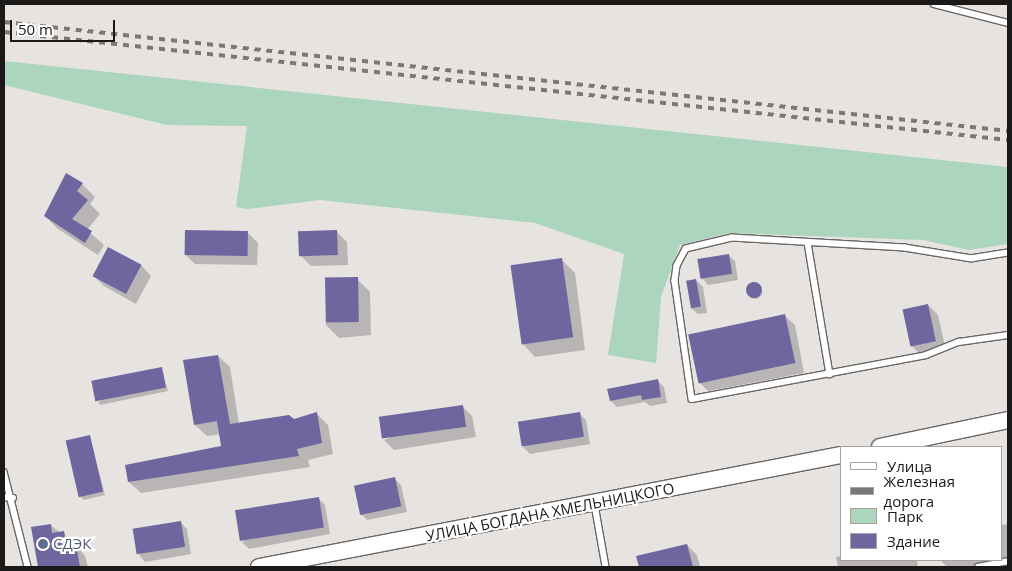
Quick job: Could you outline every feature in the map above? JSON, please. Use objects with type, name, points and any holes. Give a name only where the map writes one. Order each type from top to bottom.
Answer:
[{"type":"main road","points":[[885,446],[1008,420]]},
{"type":"main road","name":"УЛИЦА БОГДАНА ХМЕЛЬНИЦКОГО","points":[[259,567],[595,505],[840,455]]},
{"type":"lane","points":[[934,4],[1008,23]]},
{"type":"lane","points":[[1008,252],[972,259],[905,248],[732,238],[686,249],[677,266],[674,281],[692,399],[926,355],[959,342],[1008,335]]},
{"type":"lane","points":[[808,243],[830,374]]},
{"type":"lane","points":[[4,472],[28,567]]},
{"type":"lane","points":[[4,487],[12,498]]},
{"type":"lane","points":[[4,496],[12,498]]},
{"type":"lane","points":[[595,505],[606,567]]},
{"type":"lane","points":[[978,567],[1008,561]]},
{"type":"green space","points":[[4,61],[1008,167],[1008,244],[969,250],[923,240],[729,233],[680,245],[661,297],[656,363],[608,355],[624,254],[535,223],[320,200],[247,209],[236,207],[247,126],[167,125],[4,85]]},
{"type":"building","points":[[66,173],[83,183],[77,191],[88,200],[72,219],[92,231],[85,243],[44,216]]},
{"type":"building","points":[[185,230],[248,231],[248,256],[185,255]]},
{"type":"building","points":[[337,230],[338,255],[299,256],[298,231]]},
{"type":"building","points":[[108,247],[142,265],[126,294],[93,276]]},
{"type":"building","points":[[729,254],[732,274],[701,279],[697,259]]},
{"type":"building","points":[[562,258],[573,337],[522,344],[511,265]]},
{"type":"building","points":[[358,277],[359,322],[326,323],[325,278]]},
{"type":"building","points":[[696,279],[701,307],[691,308],[686,281]]},
{"type":"building","points":[[754,282],[760,284],[762,290],[760,296],[754,298],[748,296],[746,290],[748,284]]},
{"type":"building","points":[[928,304],[936,341],[910,347],[903,309]]},
{"type":"building","points":[[785,314],[795,363],[699,383],[688,335]]},
{"type":"building","points":[[218,355],[230,424],[289,415],[294,419],[317,412],[322,443],[297,449],[299,456],[128,482],[125,465],[221,446],[217,421],[194,425],[183,360]]},
{"type":"building","points":[[162,367],[166,388],[95,401],[91,381]]},
{"type":"building","points":[[658,379],[661,397],[642,400],[641,395],[610,401],[607,389]]},
{"type":"building","points":[[463,405],[466,427],[382,439],[379,417]]},
{"type":"building","points":[[580,412],[584,437],[522,447],[518,422]]},
{"type":"building","points":[[90,435],[103,492],[79,497],[66,441]]},
{"type":"building","points":[[395,477],[401,506],[360,515],[354,486]]},
{"type":"building","points":[[319,497],[324,528],[240,541],[235,510]]},
{"type":"building","points":[[181,521],[185,547],[137,554],[133,529]]},
{"type":"building","points":[[51,524],[52,533],[64,531],[67,546],[76,544],[80,567],[38,567],[31,527]]},
{"type":"building","points":[[687,544],[693,567],[639,567],[636,556]]},
{"type":"railway","points":[[4,22],[1008,131]]},
{"type":"railway","points":[[4,32],[1008,140]]},
{"type":"place","name":"СДЭК","points":[[43,544]]}]
